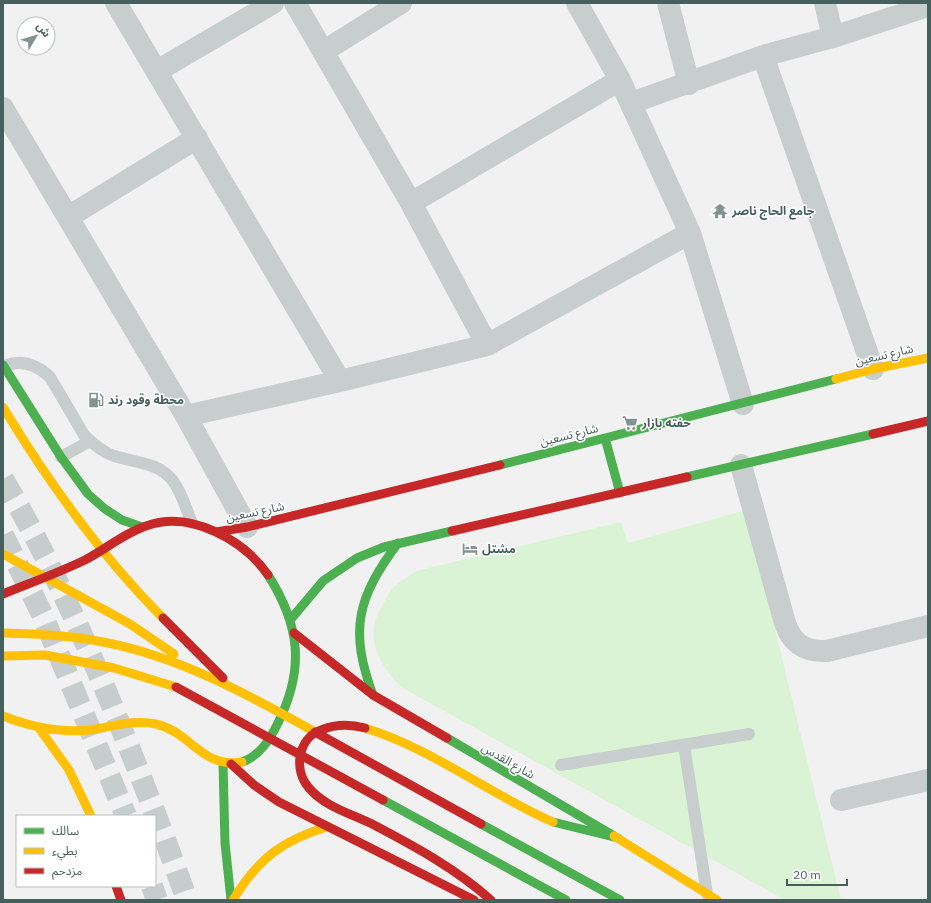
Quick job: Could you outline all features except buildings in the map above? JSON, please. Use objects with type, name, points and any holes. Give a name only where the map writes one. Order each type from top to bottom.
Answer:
[{"type":"main road","name":"شارع تسعين","points":[[216,532],[247,527],[743,404],[873,369],[928,358]]},
{"type":"main road","points":[[3,366],[61,457],[88,494],[105,509],[122,520],[142,526]]},
{"type":"main road","points":[[3,407],[78,522],[100,549],[154,609],[235,690]]},
{"type":"main road","points":[[291,619],[322,581],[357,558],[398,543],[928,421]]},
{"type":"main road","points":[[605,438],[620,493]]},
{"type":"main road","points":[[3,594],[71,567],[142,526],[159,522],[176,521],[192,523],[216,532],[236,544],[255,559],[271,577],[283,597],[291,619],[294,633],[295,663],[292,685],[280,721],[265,746],[255,756],[244,762],[227,764],[212,760],[201,754],[181,736],[169,728],[155,723],[141,721],[126,722],[85,731],[58,731],[39,728],[4,716]]},
{"type":"main road","points":[[373,695],[364,674],[359,651],[359,627],[362,604],[371,582],[383,562],[398,543]]},
{"type":"main road","points":[[3,554],[151,637],[188,667]]},
{"type":"main road","points":[[3,633],[63,635],[110,642],[145,651],[188,667],[321,735],[620,900]]},
{"type":"main road","name":"شارع القدس","points":[[294,633],[373,695],[618,838],[712,897]]},
{"type":"main road","points":[[3,656],[45,655],[114,668],[177,687],[566,900]]},
{"type":"main road","points":[[491,900],[468,881],[406,842],[324,799],[310,789],[301,773],[299,763],[300,753],[311,735],[319,729],[329,725],[363,726],[431,755],[510,801],[555,822],[618,838]]},
{"type":"main road","points":[[39,728],[66,765],[78,785],[91,815]]},
{"type":"main road","points":[[227,764],[259,790],[326,827],[474,900]]},
{"type":"main road","points":[[227,764],[225,843],[232,900]]},
{"type":"main road","points":[[232,900],[255,867],[270,853],[295,838],[308,832],[326,827]]},
{"type":"main road","points":[[116,887],[120,900]]},
{"type":"street","points":[[116,3],[340,381]]},
{"type":"street","points":[[157,71],[273,3]]},
{"type":"street","points":[[295,3],[411,203],[487,345]]},
{"type":"street","points":[[324,51],[400,3]]},
{"type":"street","points":[[577,3],[620,80],[690,233],[743,404]]},
{"type":"street","points":[[668,3],[689,84]]},
{"type":"street","points":[[825,3],[833,37]]},
{"type":"street","points":[[631,103],[689,84],[763,56],[833,37],[928,6]]},
{"type":"street","points":[[763,56],[873,369]]},
{"type":"street","points":[[411,203],[620,80]]},
{"type":"street","points":[[3,108],[186,416],[247,527]]},
{"type":"street","points":[[68,217],[197,138]]},
{"type":"street","points":[[186,416],[340,381],[487,345],[690,233]]},
{"type":"street","points":[[741,465],[788,634],[796,643],[805,649],[816,652],[827,651],[928,626]]},
{"type":"street","points":[[841,800],[928,780]]},
{"type":"lane","points":[[3,366],[13,362],[21,362],[32,364],[42,369],[50,377],[84,435],[90,441],[114,456],[148,465],[166,474],[179,492],[192,523]]},
{"type":"lane","points":[[61,457],[90,441]]},
{"type":"lane","points":[[561,765],[750,734]]},
{"type":"lane","points":[[684,745],[712,897]]},
{"type":"green space","points":[[746,510],[841,900],[785,900],[401,687],[385,668],[379,658],[376,648],[374,627],[377,616],[383,604],[390,591],[395,586],[416,571],[621,522],[628,543]]},
{"type":"tunnel","points":[[3,479],[34,535],[62,592],[113,708],[156,815]]},
{"type":"tunnel","points":[[3,535],[42,614],[126,815]]},
{"type":"tunnel","points":[[156,816],[187,900]]},
{"type":"tunnel","points":[[152,887],[157,900]]},
{"type":"traffic: fast","points":[[3,365],[61,457],[88,494],[105,509],[122,520],[142,527]]},
{"type":"traffic: fast","points":[[500,465],[836,379]]},
{"type":"traffic: fast","points":[[687,477],[873,434]]},
{"type":"traffic: fast","points":[[605,438],[620,493]]},
{"type":"traffic: fast","points":[[291,619],[323,581],[357,558],[384,547],[452,531]]},
{"type":"traffic: fast","points":[[373,695],[361,652],[361,615],[373,581],[398,543]]},
{"type":"traffic: fast","points":[[242,762],[254,756],[268,741],[275,729],[287,703],[295,666],[295,648],[287,612],[268,575]]},
{"type":"traffic: fast","points":[[447,738],[614,836]]},
{"type":"traffic: fast","points":[[223,763],[225,843],[231,900]]},
{"type":"traffic: fast","points":[[383,800],[566,900]]},
{"type":"traffic: fast","points":[[553,822],[618,838]]},
{"type":"traffic: fast","points":[[481,824],[620,900]]},
{"type":"traffic: slow","points":[[836,379],[873,369],[928,358]]},
{"type":"traffic: slow","points":[[3,407],[57,491],[97,544],[163,618]]},
{"type":"traffic: slow","points":[[3,554],[130,624],[174,654]]},
{"type":"traffic: slow","points":[[3,633],[53,635],[91,640],[131,648],[186,667],[212,678],[265,704],[315,732]]},
{"type":"traffic: slow","points":[[3,656],[45,655],[114,668],[176,687]]},
{"type":"traffic: slow","points":[[3,716],[35,726],[67,731],[89,730],[139,722],[156,724],[179,734],[197,749],[217,760],[228,763],[242,762]]},
{"type":"traffic: slow","points":[[39,728],[69,770],[91,815]]},
{"type":"traffic: slow","points":[[365,728],[414,748],[529,811],[553,822]]},
{"type":"traffic: slow","points":[[233,900],[251,874],[272,853],[297,838],[327,827]]},
{"type":"traffic: slow","points":[[614,836],[717,900]]},
{"type":"traffic: jam","points":[[873,434],[928,421]]},
{"type":"traffic: jam","points":[[216,532],[247,527],[500,465]]},
{"type":"traffic: jam","points":[[452,531],[687,477]]},
{"type":"traffic: jam","points":[[3,594],[85,560],[124,536],[141,528],[165,522],[182,522],[199,525],[231,540],[258,562],[268,575]]},
{"type":"traffic: jam","points":[[163,618],[223,678]]},
{"type":"traffic: jam","points":[[294,633],[373,695],[447,738]]},
{"type":"traffic: jam","points":[[176,687],[383,800]]},
{"type":"traffic: jam","points":[[365,728],[348,725],[332,727],[313,734],[307,740],[300,755],[300,764],[304,781],[309,788],[315,795],[339,810],[374,825],[450,868],[491,900]]},
{"type":"traffic: jam","points":[[315,732],[481,824]]},
{"type":"traffic: jam","points":[[231,764],[254,785],[279,802],[474,900]]},
{"type":"traffic: jam","points":[[116,887],[121,900]]},
{"type":"place","name":"جامع الحاج ناصر","points":[[720,211]]},
{"type":"place","name":"محطة وقود رند","points":[[96,400]]},
{"type":"place","name":"حفته بازار","points":[[630,423]]},
{"type":"place","name":"مشتل","points":[[470,549]]}]
